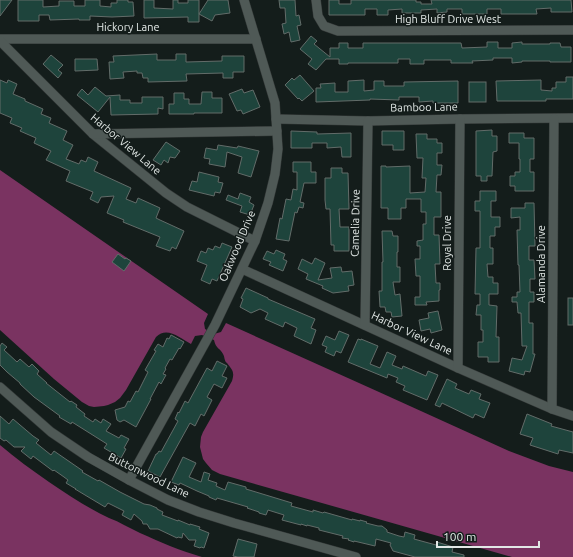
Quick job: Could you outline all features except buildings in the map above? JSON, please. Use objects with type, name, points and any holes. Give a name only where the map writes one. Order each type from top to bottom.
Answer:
[{"type":"street","name":"Oakwood Drive","points":[[128,480],[215,325],[242,269],[255,241],[268,202],[275,174],[278,149],[275,103],[244,0]]},
{"type":"street","name":"High Bluff Drive West","points":[[316,0],[318,16],[324,26],[338,31],[573,30]]},
{"type":"street","name":"Hickory Lane","points":[[0,40],[256,40]]},
{"type":"street","name":"Harbor View Lane","points":[[0,40],[93,134],[166,193],[187,207],[255,241]]},
{"type":"street","name":"Bamboo Lane","points":[[276,119],[368,121],[460,118],[573,118]]},
{"type":"street","name":"Royal Drive","points":[[458,368],[460,118]]},
{"type":"street","name":"Alamanda Drive","points":[[552,409],[554,119]]},
{"type":"street","name":"Camelia Drive","points":[[365,325],[368,121]]},
{"type":"street","points":[[93,134],[277,131]]},
{"type":"street","name":"Harbor View Lane","points":[[242,269],[458,368],[552,409],[573,416]]},
{"type":"street","name":"Buttonwood Lane","points":[[0,387],[51,432],[88,457],[128,480],[168,500],[234,523],[356,557]]},
{"type":"shaded area","points":[[0,170],[208,314],[204,323],[205,329],[214,334],[221,332],[226,323],[509,451],[549,466],[573,472],[573,557],[512,557],[220,474],[212,470],[203,459],[200,447],[201,437],[232,381],[233,373],[214,340],[202,335],[195,336],[191,344],[174,334],[160,334],[156,337],[120,398],[115,402],[104,406],[94,407],[82,402],[0,330]]},
{"type":"shaded area","points":[[0,445],[49,482],[93,510],[155,540],[202,557],[0,557]]}]
